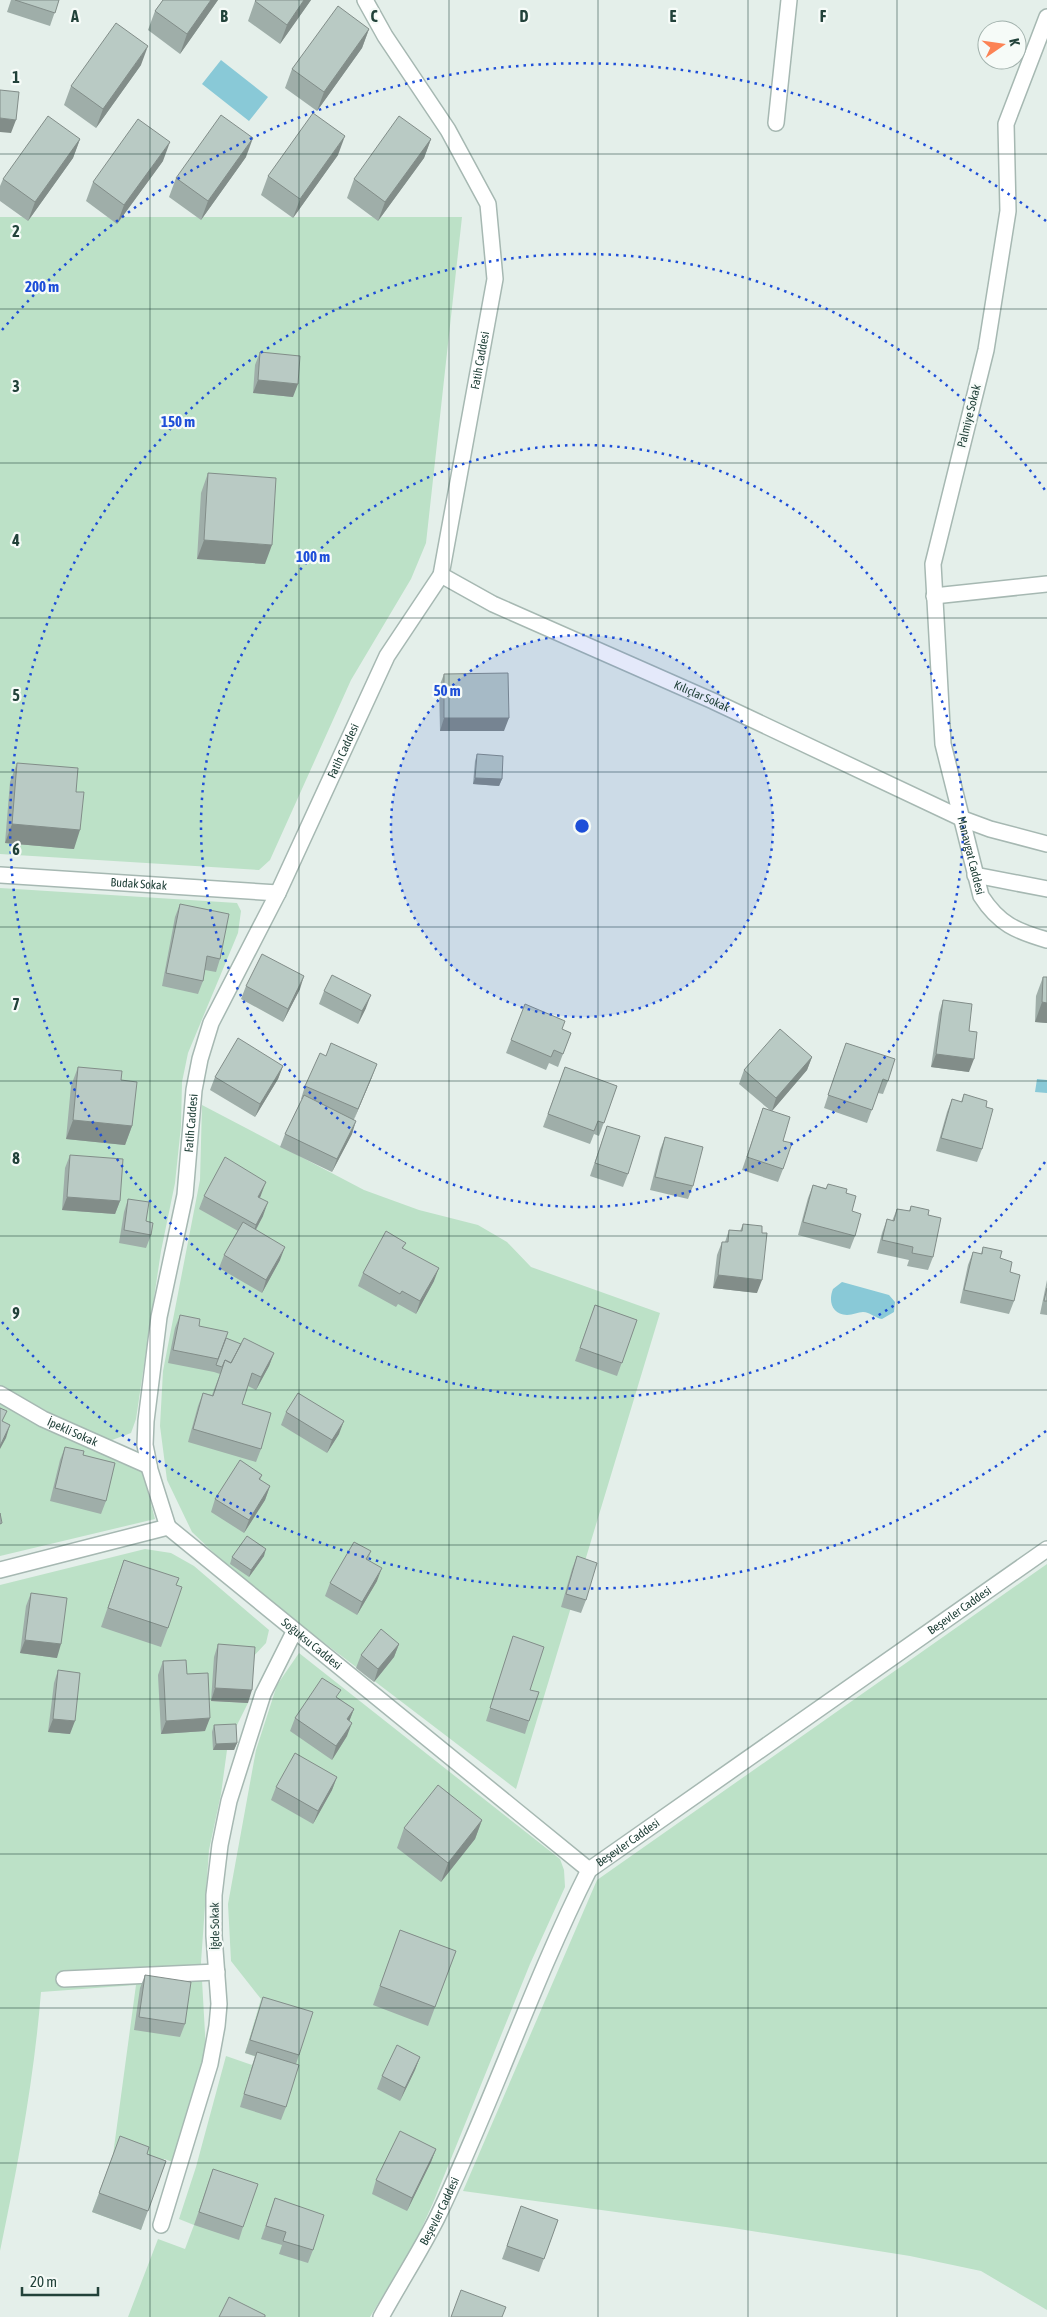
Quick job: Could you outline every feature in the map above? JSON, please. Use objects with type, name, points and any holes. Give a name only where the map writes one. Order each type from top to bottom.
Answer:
[{"type":"street","name":"Fatih Caddesi","points":[[168,1527],[155,1492],[149,1466],[145,1445],[146,1421],[159,1317],[185,1195],[194,1090],[200,1059],[211,1023],[278,893],[387,656],[440,575],[495,279],[488,204],[448,130],[385,36],[365,0]]},
{"type":"street","points":[[776,122],[789,0]]},
{"type":"street","name":"Palmiye Sokak","points":[[963,819],[943,744],[933,564],[986,350],[1008,211],[1006,124],[1047,18]]},
{"type":"street","name":"Kılıçlar Sokak","points":[[440,575],[493,604],[713,701],[963,819]]},
{"type":"street","points":[[934,596],[1047,584]]},
{"type":"street","name":"Manavgat Caddesi","points":[[1047,844],[963,819],[981,896],[990,910],[1005,924],[1024,933],[1047,940]]},
{"type":"street","name":"Budak Sokak","points":[[0,875],[278,893]]},
{"type":"street","points":[[975,875],[1047,889]]},
{"type":"street","name":"İpekli Sokak","points":[[0,1394],[52,1423],[149,1466]]},
{"type":"street","points":[[0,1570],[168,1527]]},
{"type":"street","name":"Soğuksu Caddesi","points":[[168,1527],[294,1632],[589,1870]]},
{"type":"street","name":"Beşevler Caddesi","points":[[381,2317],[437,2218],[513,2044],[563,1922],[589,1870],[1047,1549]]},
{"type":"street","name":"İğde Sokak","points":[[161,2225],[210,2064],[219,2004],[214,1895],[220,1845],[229,1801],[263,1694],[294,1632]]},
{"type":"street","points":[[64,1979],[217,1972]]},
{"type":"green space","points":[[0,217],[462,217],[426,543],[411,579],[351,680],[270,860],[259,870],[0,854]]},
{"type":"green space","points":[[0,888],[237,903],[241,911],[238,933],[188,1053],[182,1082],[181,1126],[175,1183],[161,1251],[136,1419],[131,1433],[112,1440],[99,1439],[0,1386]]},
{"type":"green space","points":[[202,1105],[364,1190],[419,1210],[478,1225],[507,1242],[531,1267],[660,1313],[516,1789],[242,1580],[192,1532],[167,1480],[160,1426],[163,1371],[200,1180]]},
{"type":"green space","points":[[0,1401],[142,1470],[155,1519],[0,1556]]},
{"type":"green space","points":[[145,1549],[171,1553],[194,1566],[269,1630],[266,1643],[211,1701],[248,1703],[234,1731],[234,1749],[227,1750],[221,1794],[209,1850],[201,1962],[206,2051],[176,2163],[164,2159],[141,2230],[92,2212],[113,2155],[136,1985],[41,1992],[25,2122],[0,2251],[0,1585]]},
{"type":"green space","points":[[1047,1564],[1047,2310],[981,2271],[910,2256],[733,2228],[463,2191],[597,1880]]},
{"type":"green space","points":[[299,1653],[560,1859],[564,1870],[565,1887],[530,1964],[433,2203],[414,2245],[370,2317],[128,2317],[158,2239],[185,2249],[194,2225],[179,2219],[196,2167],[226,2056],[252,2065],[256,2057],[245,2053],[261,1999],[231,1961],[228,1904],[256,1750],[277,1685]]},
{"type":"water","points":[[221,60],[268,97],[249,121],[202,84]]},
{"type":"water","points":[[1037,1079],[1047,1080],[1047,1093],[1035,1092]]},
{"type":"water","points":[[842,1282],[889,1295],[895,1302],[894,1312],[882,1319],[866,1312],[851,1315],[838,1313],[832,1306],[831,1298],[833,1289]]},
{"type":"building","points":[[15,0],[59,0],[55,13]]},
{"type":"building","points":[[163,0],[211,0],[187,34],[155,11]]},
{"type":"building","points":[[256,0],[304,0],[287,25]]},
{"type":"building","points":[[338,6],[369,29],[324,92],[292,69]]},
{"type":"building","points":[[116,23],[148,46],[103,109],[71,86]]},
{"type":"building","points":[[0,90],[19,92],[16,120],[0,118]]},
{"type":"building","points":[[313,113],[345,136],[300,199],[268,176]]},
{"type":"building","points":[[221,115],[253,138],[208,201],[176,178]]},
{"type":"building","points":[[48,116],[80,139],[35,202],[3,179]]},
{"type":"building","points":[[399,116],[431,139],[385,202],[354,179]]},
{"type":"building","points":[[138,119],[170,142],[124,205],[93,182]]},
{"type":"building","points":[[260,352],[300,356],[298,384],[258,380]]},
{"type":"building","points":[[208,473],[276,478],[272,545],[204,540]]},
{"type":"building","points":[[508,673],[509,718],[444,718],[444,674]]},
{"type":"building","points":[[477,754],[503,756],[502,779],[475,778]]},
{"type":"building","points":[[17,763],[78,768],[76,792],[84,792],[80,830],[12,824]]},
{"type":"building","points":[[180,904],[229,914],[220,959],[207,956],[203,981],[166,973]]},
{"type":"building","points":[[262,954],[304,976],[288,1009],[246,986]]},
{"type":"building","points":[[332,975],[371,995],[362,1011],[324,991]]},
{"type":"building","points":[[1043,977],[1047,977],[1047,1003],[1042,1002]]},
{"type":"building","points":[[943,1000],[972,1004],[969,1031],[977,1032],[974,1059],[936,1054]]},
{"type":"building","points":[[525,1004],[565,1021],[562,1029],[571,1033],[563,1054],[554,1050],[551,1057],[511,1040]]},
{"type":"building","points":[[780,1029],[812,1057],[776,1098],[744,1070]]},
{"type":"building","points":[[238,1038],[283,1066],[260,1104],[215,1077]]},
{"type":"building","points":[[331,1043],[377,1064],[358,1109],[305,1086],[320,1053],[326,1056]]},
{"type":"building","points":[[846,1043],[895,1059],[888,1081],[883,1079],[872,1110],[828,1095]]},
{"type":"building","points":[[78,1067],[122,1071],[121,1080],[137,1082],[132,1126],[73,1120]]},
{"type":"building","points":[[565,1067],[617,1086],[604,1123],[598,1121],[594,1131],[548,1114]]},
{"type":"building","points":[[964,1094],[987,1101],[986,1107],[993,1109],[982,1149],[941,1138],[952,1099],[962,1102]]},
{"type":"building","points":[[304,1095],[356,1121],[337,1159],[285,1134]]},
{"type":"building","points":[[763,1108],[790,1117],[783,1141],[792,1143],[783,1169],[747,1157]]},
{"type":"building","points":[[607,1126],[640,1136],[628,1174],[595,1163]]},
{"type":"building","points":[[665,1137],[703,1147],[693,1186],[655,1177]]},
{"type":"building","points":[[70,1155],[123,1159],[120,1201],[67,1197]]},
{"type":"building","points":[[225,1157],[266,1182],[258,1197],[268,1202],[256,1225],[204,1196]]},
{"type":"building","points":[[828,1184],[847,1189],[846,1193],[856,1196],[852,1211],[861,1214],[855,1236],[803,1222],[813,1185],[826,1189]]},
{"type":"building","points":[[128,1199],[149,1202],[146,1221],[153,1223],[151,1235],[124,1230]]},
{"type":"building","points":[[911,1206],[929,1210],[928,1215],[941,1218],[933,1257],[912,1253],[913,1247],[882,1240],[887,1219],[894,1221],[897,1209],[910,1211]]},
{"type":"building","points":[[243,1222],[285,1247],[266,1280],[224,1255]]},
{"type":"building","points":[[743,1224],[762,1226],[762,1233],[767,1233],[762,1280],[718,1275],[722,1242],[728,1242],[729,1230],[742,1231]]},
{"type":"building","points":[[386,1231],[406,1243],[402,1248],[439,1268],[420,1301],[402,1291],[400,1294],[363,1273]]},
{"type":"building","points":[[983,1247],[1002,1251],[1000,1258],[1012,1262],[1010,1272],[1020,1275],[1014,1301],[964,1290],[973,1252],[982,1254]]},
{"type":"building","points":[[1047,1288],[1047,1301],[1044,1301]]},
{"type":"building","points":[[595,1305],[637,1320],[622,1363],[580,1348]]},
{"type":"building","points":[[180,1315],[200,1319],[199,1326],[228,1332],[218,1359],[173,1350]]},
{"type":"building","points":[[226,1338],[241,1344],[231,1363],[225,1360],[222,1367],[216,1365]]},
{"type":"building","points":[[244,1338],[274,1353],[261,1377],[252,1373],[242,1404],[271,1413],[261,1449],[193,1429],[203,1393],[213,1396],[225,1360],[231,1363]]},
{"type":"building","points":[[298,1393],[344,1421],[332,1440],[286,1412]]},
{"type":"building","points":[[0,1408],[7,1411],[2,1421],[10,1425],[0,1446]]},
{"type":"building","points":[[65,1447],[84,1451],[83,1455],[115,1463],[106,1501],[55,1488]]},
{"type":"building","points":[[240,1460],[262,1475],[259,1479],[270,1486],[249,1520],[215,1499]]},
{"type":"building","points":[[247,1536],[266,1549],[251,1570],[232,1557]]},
{"type":"building","points":[[354,1542],[371,1551],[366,1559],[382,1568],[362,1602],[330,1583]]},
{"type":"building","points":[[577,1556],[597,1563],[586,1600],[566,1594]]},
{"type":"building","points":[[124,1560],[179,1578],[176,1585],[182,1587],[168,1628],[108,1608]]},
{"type":"building","points":[[31,1593],[67,1598],[61,1644],[25,1640]]},
{"type":"building","points":[[381,1629],[399,1644],[378,1669],[361,1655]]},
{"type":"building","points":[[513,1636],[544,1647],[530,1690],[539,1692],[529,1721],[490,1708]]},
{"type":"building","points":[[218,1644],[255,1647],[252,1690],[215,1688]]},
{"type":"building","points":[[186,1660],[187,1674],[208,1673],[210,1718],[166,1721],[163,1661]]},
{"type":"building","points":[[58,1670],[80,1673],[75,1721],[53,1719]]},
{"type":"building","points":[[322,1678],[341,1690],[336,1697],[354,1709],[347,1719],[352,1723],[336,1746],[295,1718]]},
{"type":"building","points":[[236,1724],[237,1743],[216,1744],[214,1725]]},
{"type":"building","points":[[295,1753],[337,1777],[318,1811],[276,1787]]},
{"type":"building","points":[[438,1785],[482,1820],[448,1863],[404,1828]]},
{"type":"building","points":[[400,1930],[456,1951],[435,2007],[380,1986]]},
{"type":"building","points":[[145,1975],[191,1982],[185,2024],[139,2017]]},
{"type":"building","points":[[263,1997],[313,2012],[299,2055],[250,2040]]},
{"type":"building","points":[[397,2045],[420,2057],[405,2088],[382,2076]]},
{"type":"building","points":[[257,2052],[299,2065],[286,2107],[244,2094]]},
{"type":"building","points":[[400,2131],[436,2149],[412,2198],[376,2180]]},
{"type":"building","points":[[120,2136],[149,2147],[147,2154],[166,2161],[148,2211],[99,2193]]},
{"type":"building","points":[[213,2169],[258,2184],[243,2227],[199,2212]]},
{"type":"building","points":[[275,2198],[324,2215],[313,2250],[283,2241],[286,2232],[266,2226]]},
{"type":"building","points":[[521,2206],[558,2220],[544,2259],[507,2246]]},
{"type":"building","points":[[461,2290],[506,2307],[502,2317],[451,2317]]},
{"type":"building","points":[[229,2297],[265,2315],[265,2317],[219,2317]]}]
